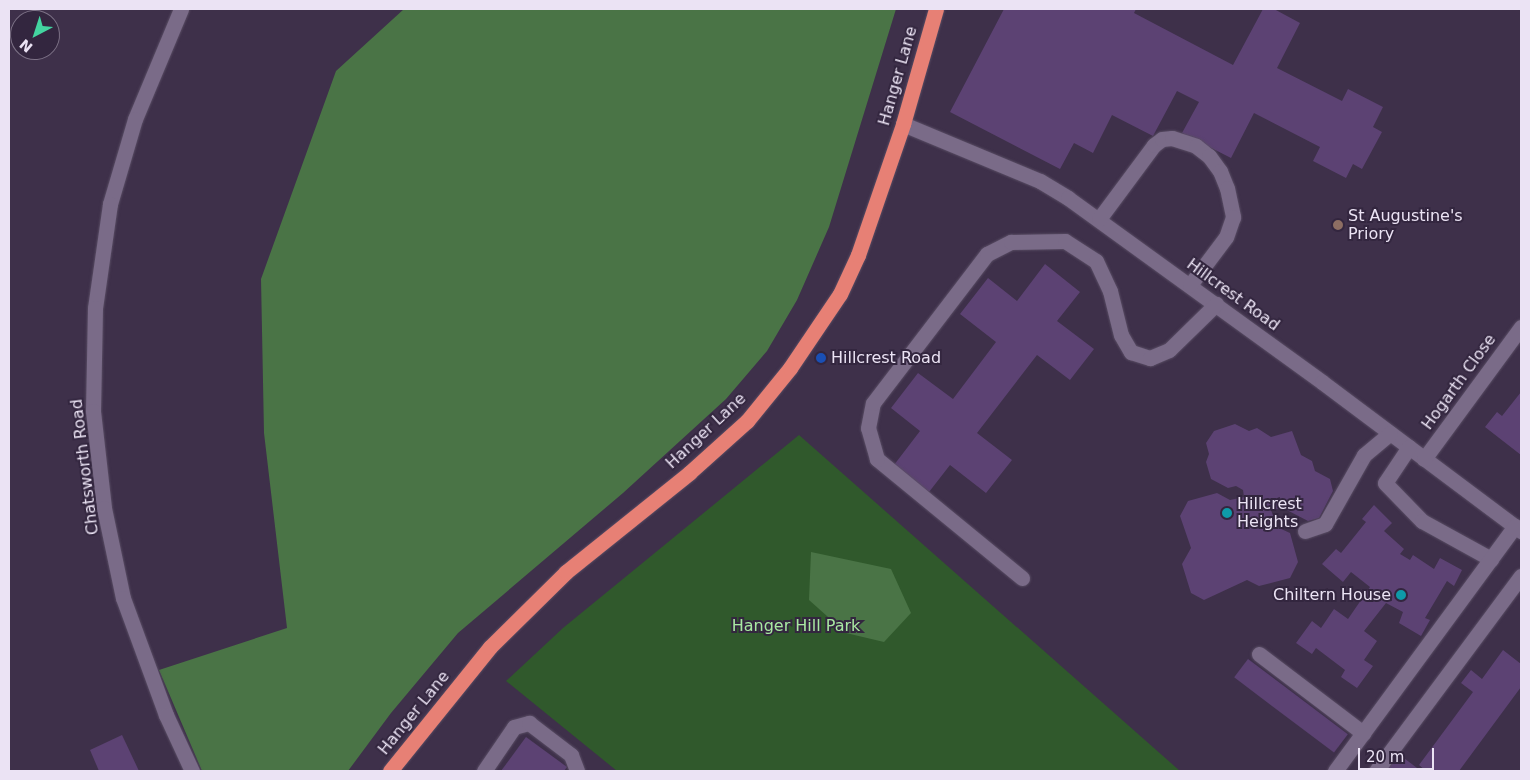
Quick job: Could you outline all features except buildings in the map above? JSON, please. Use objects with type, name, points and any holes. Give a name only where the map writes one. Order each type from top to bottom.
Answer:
[{"type":"highway","name":"Hanger Lane","points":[[390,771],[490,647],[566,572],[689,473],[740,427],[790,368],[840,294],[858,255],[903,124],[920,59],[936,9]]},
{"type":"street","name":"Chatsworth Road","points":[[181,9],[135,119],[110,204],[96,308],[93,411],[104,508],[123,598],[166,715],[192,771]]},
{"type":"street","name":"Hillcrest Road","points":[[903,124],[1040,181],[1099,219],[1518,529]]},
{"type":"street","points":[[1099,219],[1154,145],[1162,139],[1172,138],[1196,146],[1209,156],[1220,171],[1227,188],[1233,217],[1226,237],[1190,286]]},
{"type":"street","points":[[1022,578],[877,459],[868,428],[873,402],[987,254],[1011,242],[1065,241],[1096,261],[1110,292],[1121,335],[1131,352],[1150,358],[1169,350],[1216,304]]},
{"type":"street","name":"Hogarth Close","points":[[1424,459],[1521,327]]},
{"type":"street","points":[[1305,531],[1325,524],[1364,455],[1390,433]]},
{"type":"street","points":[[1409,447],[1386,483],[1422,521],[1491,559]]},
{"type":"street","points":[[1335,771],[1491,559],[1518,529]]},
{"type":"street","points":[[1376,771],[1521,576]]},
{"type":"street","points":[[1259,654],[1364,732]]},
{"type":"street","points":[[484,771],[514,728],[529,723],[571,755],[577,771]]},
{"type":"green space","points":[[404,9],[896,9],[829,227],[797,300],[767,351],[726,399],[623,493],[458,633],[391,713],[348,771],[202,771],[159,670],[287,628],[264,433],[261,279],[336,71]]},
{"type":"green space","name":"Hanger Hill Park","points":[[799,435],[1180,771],[617,771],[506,681],[563,628]]},
{"type":"green space","points":[[811,552],[891,569],[911,613],[884,642],[846,633],[809,600]]},
{"type":"place","name":"St Augustine's Priory","points":[[1338,225]]},
{"type":"place","name":"Hillcrest Road","points":[[821,358]]},
{"type":"place","name":"Hillcrest Heights","points":[[1227,513]]},
{"type":"place","name":"Chiltern House","points":[[1401,595]]}]
